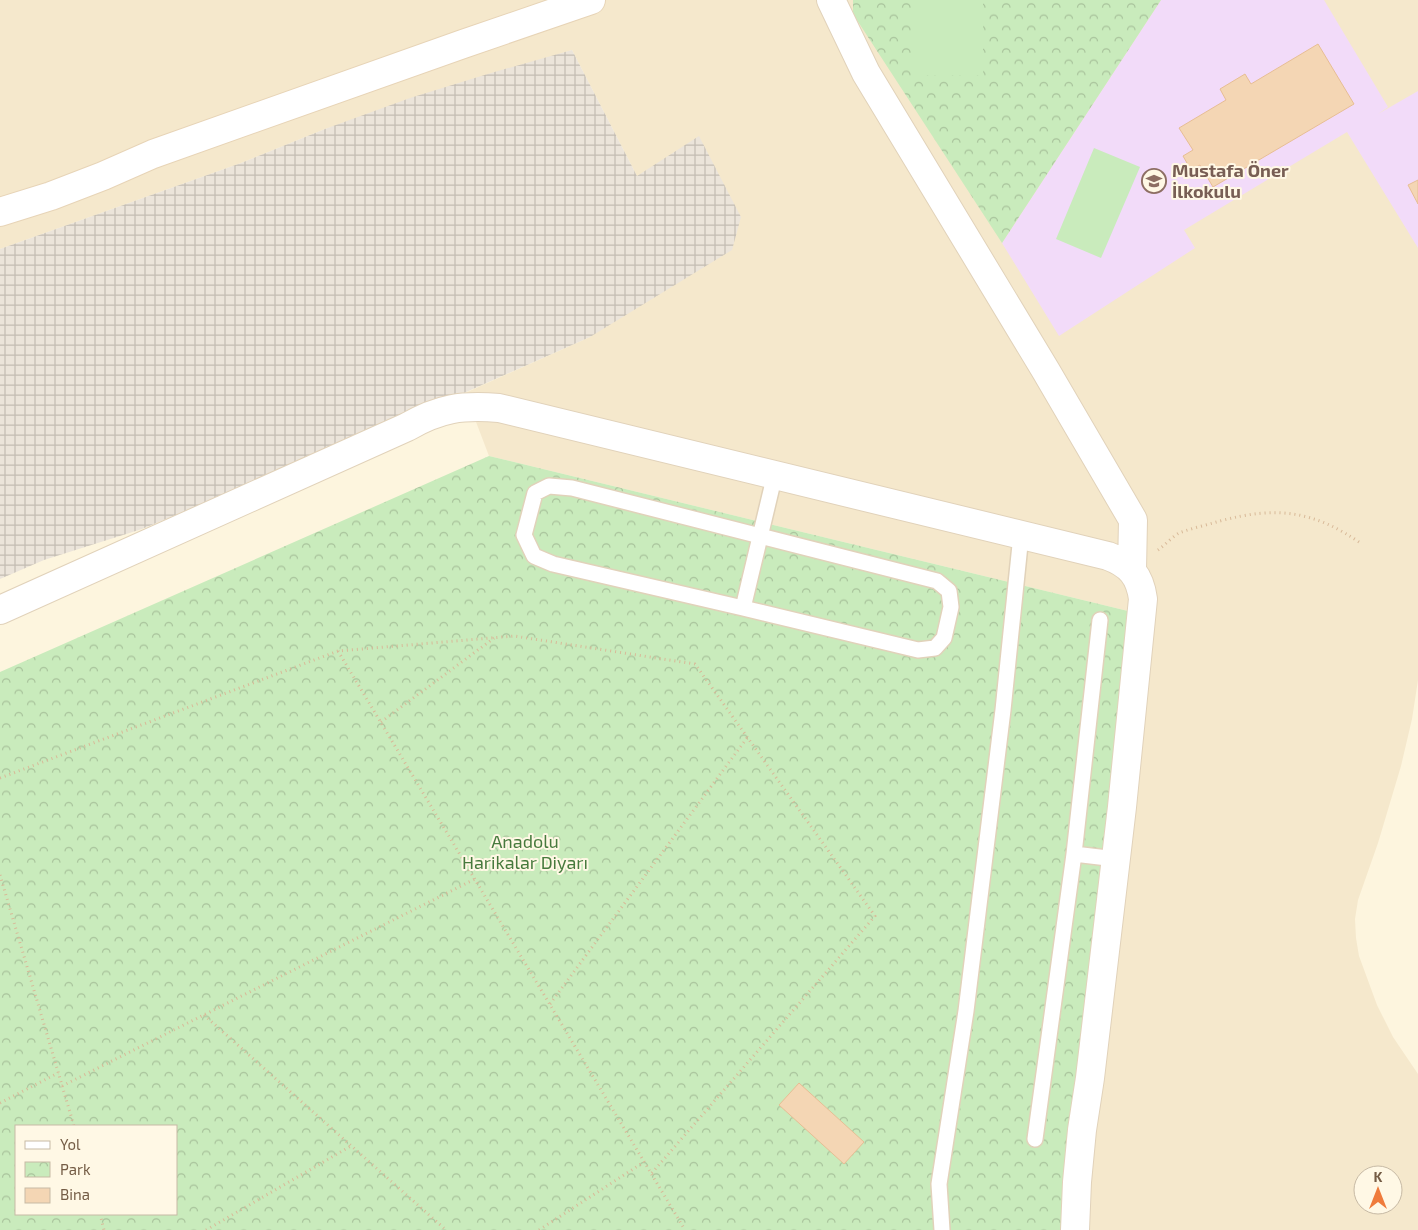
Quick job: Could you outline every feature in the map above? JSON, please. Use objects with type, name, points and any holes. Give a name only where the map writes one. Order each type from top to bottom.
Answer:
[{"type":"street","points":[[0,212],[51,196],[163,151],[591,0]]},
{"type":"street","points":[[831,0],[866,73],[1046,370],[1133,520],[1132,570]]},
{"type":"street","points":[[0,610],[424,418],[441,411],[459,407],[478,406],[499,408],[775,474],[1108,556],[1125,564],[1138,578],[1143,599],[1116,859],[1082,1130],[1075,1230]]},
{"type":"lane","points":[[743,608],[775,474]]},
{"type":"lane","points":[[549,486],[572,488],[761,535],[937,581],[949,591],[951,606],[944,638],[935,648],[918,650],[552,564],[534,556],[524,535],[534,493],[549,486]]},
{"type":"lane","points":[[942,1230],[939,1184],[966,1010],[1003,710],[1021,535]]},
{"type":"lane","points":[[1034,1139],[1074,854],[1100,620]]},
{"type":"lane","points":[[1074,854],[1116,859]]},
{"type":"path","points":[[1132,570],[1178,534],[1248,514],[1279,512],[1308,517],[1346,532],[1362,544]]},
{"type":"path","points":[[0,778],[338,651],[514,636],[695,664],[875,916],[651,1174]]},
{"type":"path","points":[[381,722],[495,638]]},
{"type":"path","points":[[338,651],[685,1230]]},
{"type":"path","points":[[550,1004],[747,738]]},
{"type":"path","points":[[0,876],[74,1125]]},
{"type":"path","points":[[62,1086],[475,879]]},
{"type":"path","points":[[204,1015],[446,1230]]},
{"type":"path","points":[[0,1103],[58,1073]]},
{"type":"path","points":[[206,1230],[351,1146]]},
{"type":"path","points":[[539,1230],[644,1162]]},
{"type":"path","points":[[100,1215],[104,1230]]},
{"type":"shaded area","points":[[0,0],[1418,0],[1418,680],[1412,719],[1401,766],[1378,843],[1358,900],[1355,919],[1359,956],[1377,1005],[1393,1037],[1418,1074],[1418,1230],[1064,1230],[1128,611],[489,456],[465,393],[590,337],[637,176],[572,50],[325,129],[241,163],[0,249]]},
{"type":"shaded area","name":"Mustafa Öner İlkokulu","points":[[1161,0],[1324,0],[1388,107],[1378,114],[1418,91],[1418,248],[1347,132],[1184,230],[1195,248],[1059,336],[1002,243]]},
{"type":"shaded area","points":[[572,50],[637,176],[699,136],[741,217],[732,250],[590,337],[399,422],[142,529],[44,560],[0,579],[0,249],[241,163],[325,129],[410,98]]},
{"type":"green space","points":[[853,0],[1161,0],[1002,243],[853,14]]},
{"type":"green space","points":[[913,0],[983,0],[983,75],[913,75]]},
{"type":"green space","points":[[1094,148],[1140,167],[1101,258],[1056,239]]},
{"type":"green space","name":"Anadolu Harikalar Diyarı","points":[[489,456],[1128,611],[1111,809],[1064,1230],[0,1230],[0,672]]},
{"type":"building","points":[[1318,44],[1354,104],[1213,187],[1200,165],[1191,170],[1183,156],[1193,150],[1179,128],[1226,100],[1220,89],[1245,74],[1251,84]]},
{"type":"building","points":[[1418,180],[1418,204],[1408,185]]},
{"type":"building","points":[[799,1083],[864,1142],[844,1164],[779,1105]]},
{"type":"place","name":"Mustafa Öner İlkokulu","points":[[1154,181]]}]
